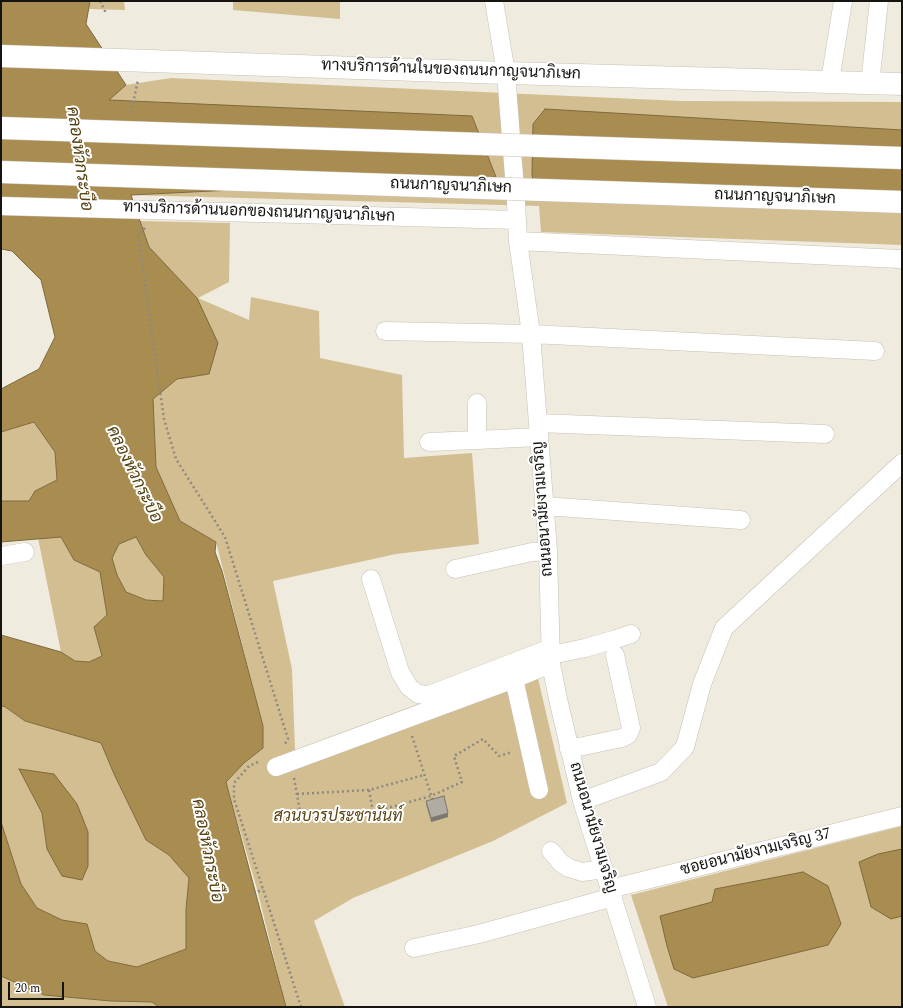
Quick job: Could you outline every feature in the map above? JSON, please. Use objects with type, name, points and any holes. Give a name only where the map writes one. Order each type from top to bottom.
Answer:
[{"type":"main road","name":"ทางบริการด้านในของถนนกาญจนาภิเษก","points":[[1,56],[506,73],[902,84]]},
{"type":"main road","points":[[1,128],[902,158]]},
{"type":"main road","name":"ถนนกาญจนาภิเษก","points":[[1,172],[902,202]]},
{"type":"street","name":"ถนนอนามัยงามเจริญ","points":[[494,1],[506,73],[518,241],[531,334],[548,551],[551,656],[558,699],[582,801],[647,1007]]},
{"type":"street","points":[[830,81],[843,1]]},
{"type":"street","points":[[870,83],[879,1]]},
{"type":"street","name":"ทางบริการด้านนอกของถนนกาญจนาภิเษก","points":[[1,206],[517,220]]},
{"type":"street","points":[[518,241],[900,259]]},
{"type":"street","points":[[385,331],[531,334],[876,351]]},
{"type":"street","points":[[477,402],[477,440]]},
{"type":"street","points":[[428,442],[477,440],[538,430],[825,434]]},
{"type":"street","points":[[582,801],[661,772],[685,747],[702,684],[724,628],[902,463]]},
{"type":"street","points":[[544,506],[741,520]]},
{"type":"street","points":[[455,569],[532,552],[548,551]]},
{"type":"street","points":[[1,556],[25,552]]},
{"type":"street","points":[[371,579],[400,672],[409,687],[418,694],[428,695],[551,656],[616,640],[631,634]]},
{"type":"street","points":[[278,759],[406,718],[514,679],[551,656]]},
{"type":"street","points":[[569,748],[622,738],[628,735],[631,728],[615,656]]},
{"type":"street","points":[[514,679],[538,790]]},
{"type":"street","name":"ซอยอนามัยงามเจริญ 37","points":[[414,948],[479,934],[611,893],[902,816]]},
{"type":"street","points":[[551,851],[561,863],[569,868],[582,872],[604,869]]},
{"type":"path","points":[[100,1],[106,13]]},
{"type":"path","points":[[138,234],[164,419],[176,459],[225,537],[288,739],[278,759],[249,766],[234,783],[234,799],[301,1007]]},
{"type":"path","points":[[406,718],[434,803]]},
{"type":"path","points":[[369,790],[373,812],[431,796],[462,782],[454,756],[483,739],[499,756],[529,746]]},
{"type":"path","points":[[278,759],[297,794],[301,817]]},
{"type":"path","points":[[297,794],[369,790],[424,775]]},
{"type":"path","points":[[249,896],[263,889]]},
{"type":"green space","points":[[90,1],[124,1],[125,10],[89,9]]},
{"type":"green space","points":[[233,1],[340,1],[340,19],[233,10]]},
{"type":"green space","points":[[171,78],[681,101],[902,102],[902,245],[541,232],[539,206],[131,195],[496,177],[108,100],[126,85]]},
{"type":"green space","name":"สวนบวรประชานันท์","points":[[140,221],[230,223],[229,282],[198,298],[249,320],[251,297],[319,311],[320,358],[402,375],[404,458],[472,453],[479,544],[396,554],[273,581],[292,669],[295,750],[534,661],[567,803],[493,841],[353,898],[314,921],[345,1007],[286,1007],[257,889],[226,782],[244,763],[263,748],[263,726],[216,542],[180,521],[156,468],[152,399],[177,379],[209,374],[197,298],[149,247]]},
{"type":"green space","points":[[34,422],[55,452],[57,480],[35,491],[30,501],[1,501],[1,432]]},
{"type":"green space","points":[[61,537],[74,560],[100,572],[107,615],[94,627],[102,656],[89,662],[75,661],[61,652],[38,538]]},
{"type":"green space","points":[[136,537],[146,555],[164,577],[164,601],[146,600],[126,592],[117,575],[111,558],[119,544]]},
{"type":"green space","points":[[4,706],[25,721],[101,743],[114,774],[146,840],[169,855],[189,878],[186,909],[186,949],[137,967],[108,961],[95,951],[87,925],[62,920],[37,908],[21,884],[1,822],[1,707]],"holes":[[[20,769],[82,880],[47,849],[42,813]]]},
{"type":"green space","points":[[902,826],[902,1007],[668,1007],[631,895]]},
{"type":"green space","points":[[1,976],[44,995],[111,1001],[152,1002],[159,1007],[1,1007]]},
{"type":"water","name":"คลองหัวกระบือ","points":[[1,1],[90,1],[86,24],[126,85],[109,100],[472,116],[496,177],[131,195],[149,247],[197,298],[218,343],[209,374],[177,379],[153,399],[156,467],[180,521],[216,542],[215,552],[222,571],[263,726],[263,748],[244,763],[226,782],[286,1007],[159,1007],[152,1002],[111,1001],[44,995],[1,976],[1,822],[21,884],[37,908],[62,920],[87,924],[95,951],[108,961],[137,967],[186,949],[186,909],[189,878],[169,855],[146,840],[114,774],[101,743],[25,721],[4,706],[1,707],[1,635],[61,652],[75,661],[89,662],[102,656],[94,627],[107,615],[100,572],[74,560],[61,537],[1,542],[1,501],[29,501],[35,491],[57,480],[55,452],[34,422],[1,432],[1,389],[39,369],[55,337],[41,280],[12,251],[1,249]],"holes":[[[136,537],[146,555],[164,577],[163,601],[146,600],[126,592],[117,575],[112,558],[119,544]]]},
{"type":"water","points":[[545,109],[902,130],[902,210],[534,198],[532,173],[533,124]]},
{"type":"water","points":[[19,769],[54,774],[77,804],[88,832],[88,866],[82,880],[62,876],[47,849],[42,813]]},
{"type":"water","points":[[902,849],[902,916],[891,919],[871,907],[859,862],[878,854]]},
{"type":"water","points":[[803,872],[828,886],[841,924],[828,945],[693,978],[674,969],[660,916],[712,902],[715,889]]},
{"type":"building","points":[[444,796],[448,813],[431,818],[426,801]]}]
